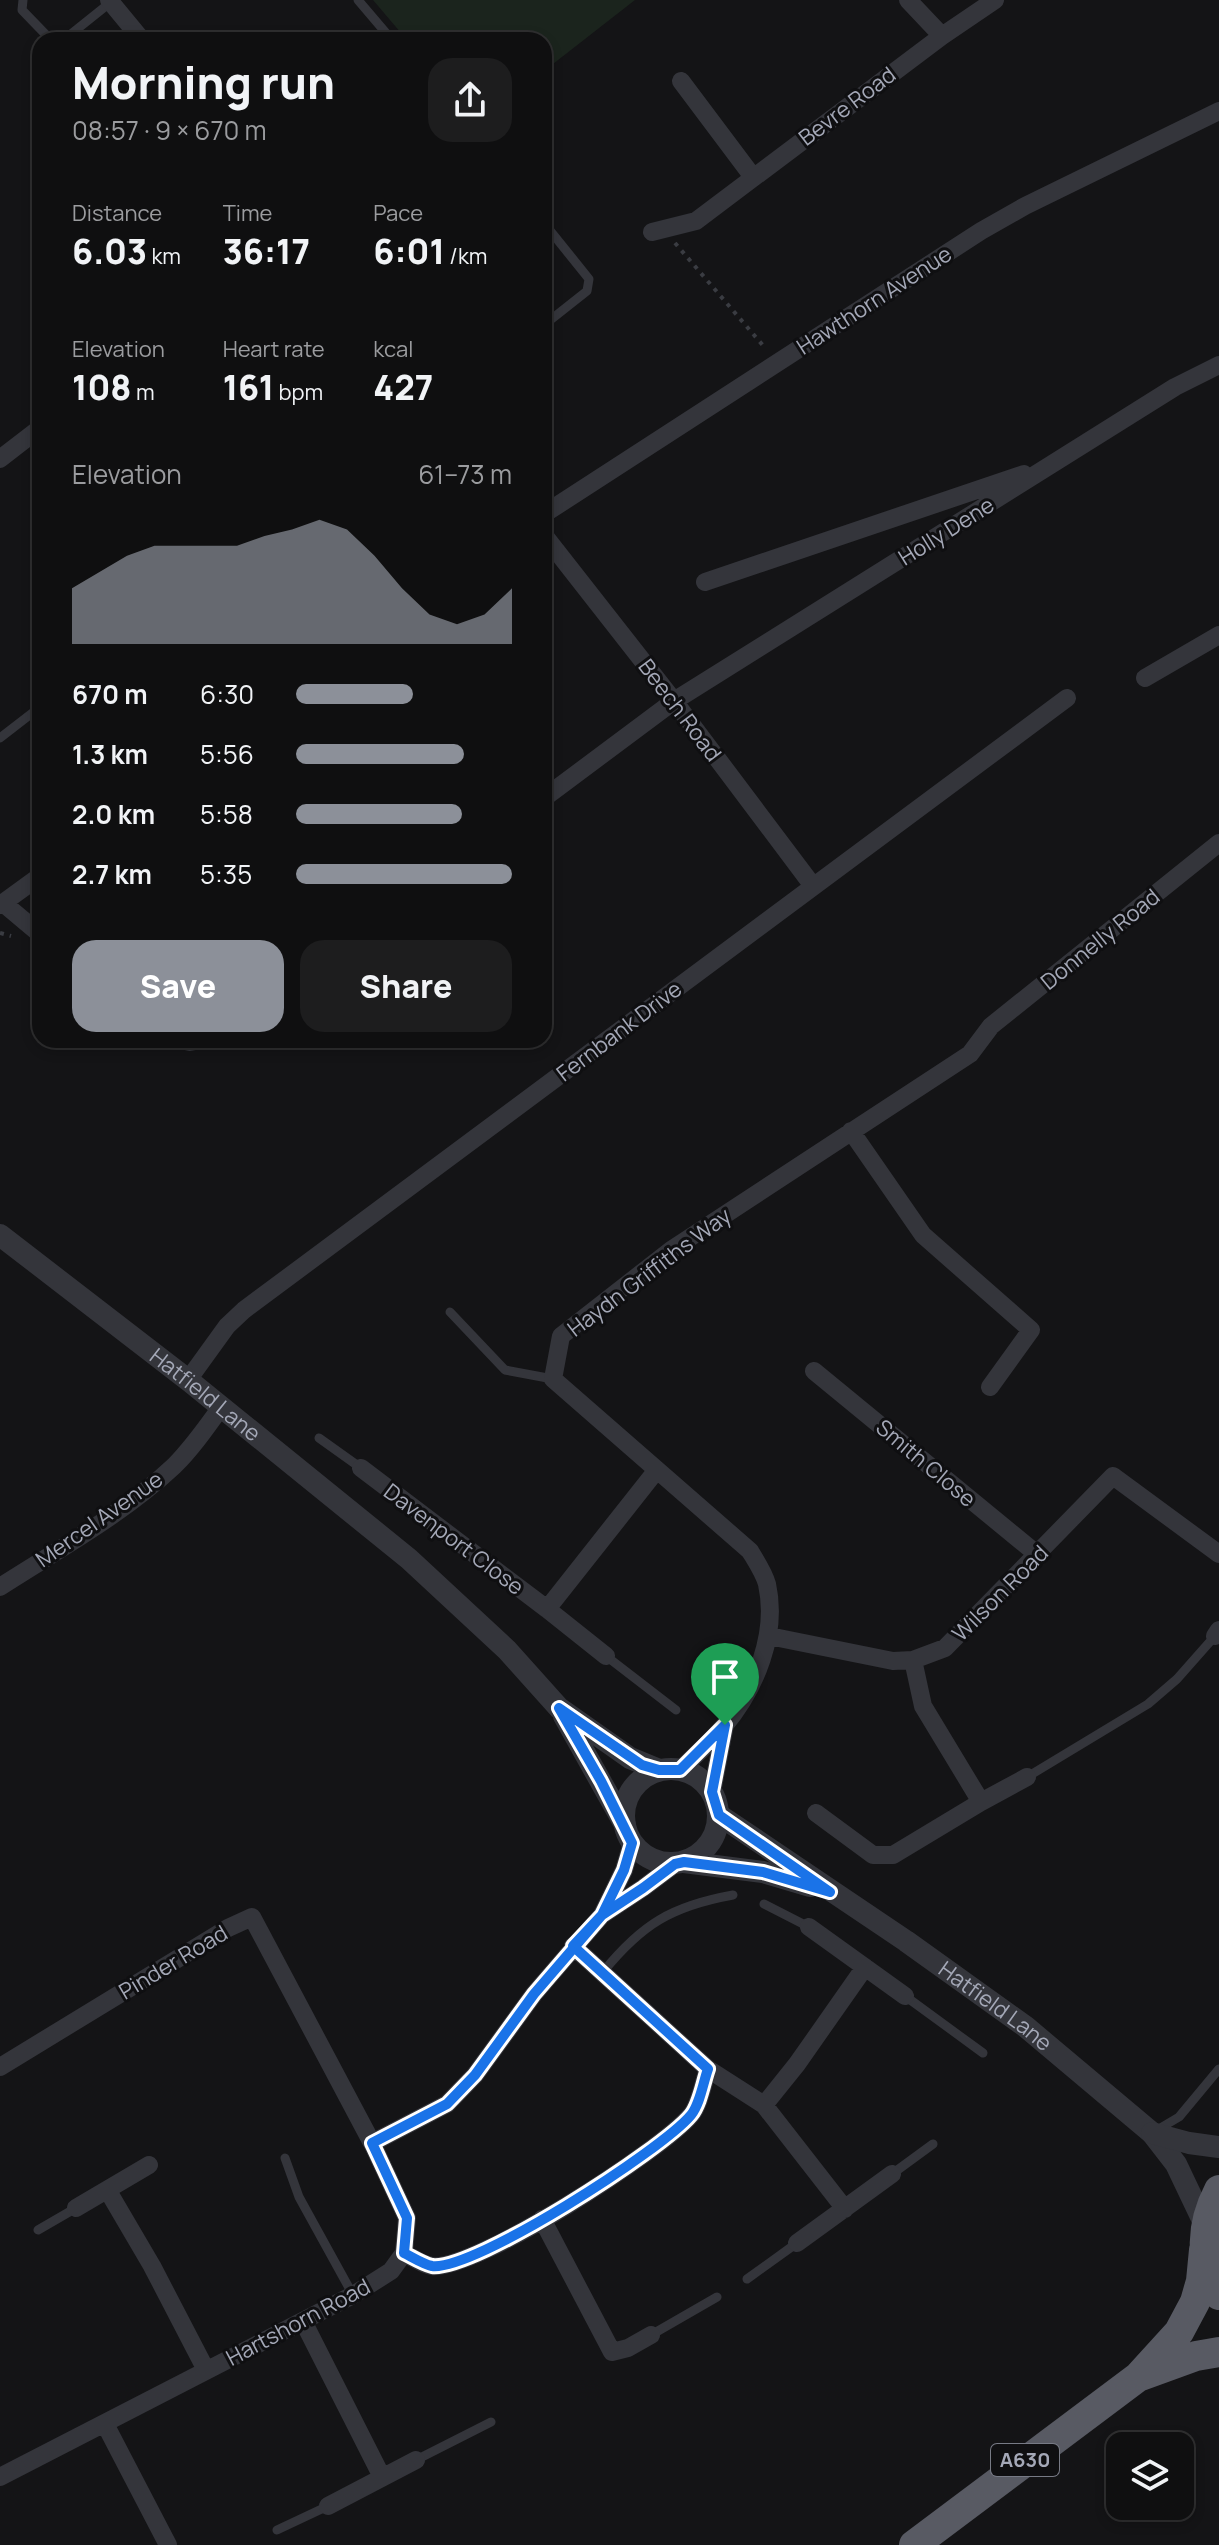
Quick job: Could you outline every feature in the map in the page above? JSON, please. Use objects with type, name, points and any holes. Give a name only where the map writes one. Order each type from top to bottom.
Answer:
[{"type":"highway","points":[[1219,2190],[1204,2237],[1212,2283],[1219,2295]]},
{"type":"highway","name":"A630","points":[[914,2545],[1138,2377],[1179,2332],[1184,2322],[1201,2281],[1204,2237]]},
{"type":"highway","name":"A630","points":[[1138,2377],[1196,2356],[1219,2352]]},
{"type":"street","points":[[908,0],[942,36]]},
{"type":"street","name":"Bevre Road","points":[[658,231],[696,221],[942,36],[995,0]]},
{"type":"street","points":[[111,1],[136,32]]},
{"type":"street","points":[[681,81],[753,177]]},
{"type":"street","name":"Hawthorn Avenue","points":[[552,509],[1014,212],[1219,111]]},
{"type":"street","name":"Holly Dene","points":[[552,792],[674,701],[1175,387],[1219,365]]},
{"type":"street","points":[[0,459],[32,434]]},
{"type":"street","points":[[705,582],[1053,464]]},
{"type":"street","name":"Beech Road","points":[[552,545],[813,886]]},
{"type":"street","points":[[1145,678],[1219,635]]},
{"type":"street","name":"Fernbank Drive","points":[[188,1380],[227,1326],[244,1310],[1067,698]]},
{"type":"street","name":"Donnelly Road","points":[[983,1036],[991,1026],[1219,843]]},
{"type":"street","points":[[32,882],[1,904],[32,928]]},
{"type":"street","name":"Haydn Griffiths Way","points":[[553,1379],[561,1336],[671,1250],[970,1054],[983,1036]]},
{"type":"street","points":[[851,1131],[923,1235],[1031,1330],[990,1387]]},
{"type":"street","name":"Hatfield Lane","points":[[0,1235],[188,1380],[409,1559],[507,1650],[559,1708]]},
{"type":"street","name":"Smith Close","points":[[814,1371],[1038,1555]]},
{"type":"street","points":[[553,1379],[750,1551],[766,1581],[771,1621],[769,1636],[757,1669],[725,1725],[712,1792],[719,1815],[717,1830],[709,1845],[698,1856],[679,1863],[602,1915],[534,1994],[475,2075],[447,2104],[372,2143],[407,2218],[404,2253],[433,2266],[470,2259],[542,2219],[636,2162],[692,2114],[708,2069]]},
{"type":"street","name":"Mercel Avenue","points":[[0,1587],[153,1485],[198,1440],[221,1407]]},
{"type":"street","name":"Davenport Close","points":[[361,1468],[606,1656]]},
{"type":"street","name":"Davenport Close","points":[[547,1609],[656,1471]]},
{"type":"street","name":"Wilson Road","points":[[769,1636],[893,1661],[913,1660],[945,1648],[1113,1476],[1219,1554]]},
{"type":"street","points":[[913,1660],[923,1706],[981,1802]]},
{"type":"street","points":[[559,1708],[630,1758],[693,1774],[712,1792]]},
{"type":"street","points":[[559,1708],[629,1834],[644,1855],[659,1862],[679,1863]]},
{"type":"street","points":[[602,1915],[624,1870],[629,1834],[625,1807],[631,1791],[644,1778],[670,1770],[725,1725]]},
{"type":"street","points":[[816,1813],[873,1855],[893,1855],[1027,1777]]},
{"type":"street","name":"Hatfield Lane","points":[[719,1815],[906,1941],[1026,2027],[1152,2133],[1176,2164],[1204,2237]]},
{"type":"street","name":"Hatfield Lane","points":[[679,1863],[763,1872],[830,1892]]},
{"type":"street","name":"Pinder Road","points":[[0,2067],[228,1928],[252,1917],[372,2143]]},
{"type":"street","points":[[809,1927],[905,1996]]},
{"type":"street","points":[[573,1946],[708,2069],[764,2105],[845,2209]]},
{"type":"street","points":[[764,2105],[797,2064],[865,1967]]},
{"type":"street","name":"Hatfield Lane","points":[[1152,2133],[1219,2147]]},
{"type":"street","points":[[76,2208],[149,2165]]},
{"type":"street","points":[[797,2243],[892,2174]]},
{"type":"street","name":"Hartshorn Road","points":[[108,2191],[152,2266],[206,2370]]},
{"type":"street","points":[[542,2219],[612,2352],[628,2348],[651,2335]]},
{"type":"street","name":"Hartshorn Road","points":[[0,2477],[353,2295],[391,2271],[404,2253]]},
{"type":"street","points":[[303,2321],[382,2477]]},
{"type":"street","points":[[105,2424],[168,2545]]},
{"type":"street","points":[[328,2506],[416,2460]]},
{"type":"lane","points":[[23,0],[22,10],[43,32]]},
{"type":"lane","points":[[358,0],[385,32]]},
{"type":"lane","points":[[73,32],[111,1]]},
{"type":"lane","points":[[552,233],[589,279],[587,291],[552,319]]},
{"type":"lane","points":[[0,738],[32,713]]},
{"type":"lane","points":[[450,1312],[505,1370],[553,1379]]},
{"type":"lane","points":[[319,1438],[361,1468]]},
{"type":"lane","points":[[1027,1777],[1148,1704],[1177,1679],[1217,1633]]},
{"type":"lane","points":[[606,1656],[676,1710]]},
{"type":"lane","points":[[603,1972],[627,1943],[666,1915],[701,1901],[733,1895]]},
{"type":"lane","points":[[764,1904],[809,1927]]},
{"type":"lane","points":[[905,1996],[983,2053]]},
{"type":"lane","points":[[1152,2133],[1179,2117],[1219,2069]]},
{"type":"lane","points":[[892,2174],[933,2144]]},
{"type":"lane","points":[[285,2158],[299,2197],[353,2295]]},
{"type":"lane","points":[[38,2230],[76,2208]]},
{"type":"lane","points":[[747,2279],[797,2243]]},
{"type":"lane","points":[[651,2335],[717,2297]]},
{"type":"lane","points":[[416,2460],[491,2422]]},
{"type":"lane","points":[[277,2530],[328,2506]]},
{"type":"path","points":[[658,231],[778,363]]},
{"type":"shaded area","points":[[373,0],[635,0],[552,65],[552,32],[400,32]]},
{"type":"route","points":[[725,1725],[680,1770],[659,1770],[630,1758],[559,1708],[625,1825],[632,1843],[624,1870],[602,1915],[573,1946],[534,1994],[475,2075],[447,2104],[372,2143],[407,2218],[404,2253],[433,2266],[470,2259],[506,2241],[636,2162],[692,2114],[708,2069],[573,1946],[602,1915],[675,1864],[684,1862],[763,1872],[830,1892],[719,1815],[712,1792],[725,1725]]}]
